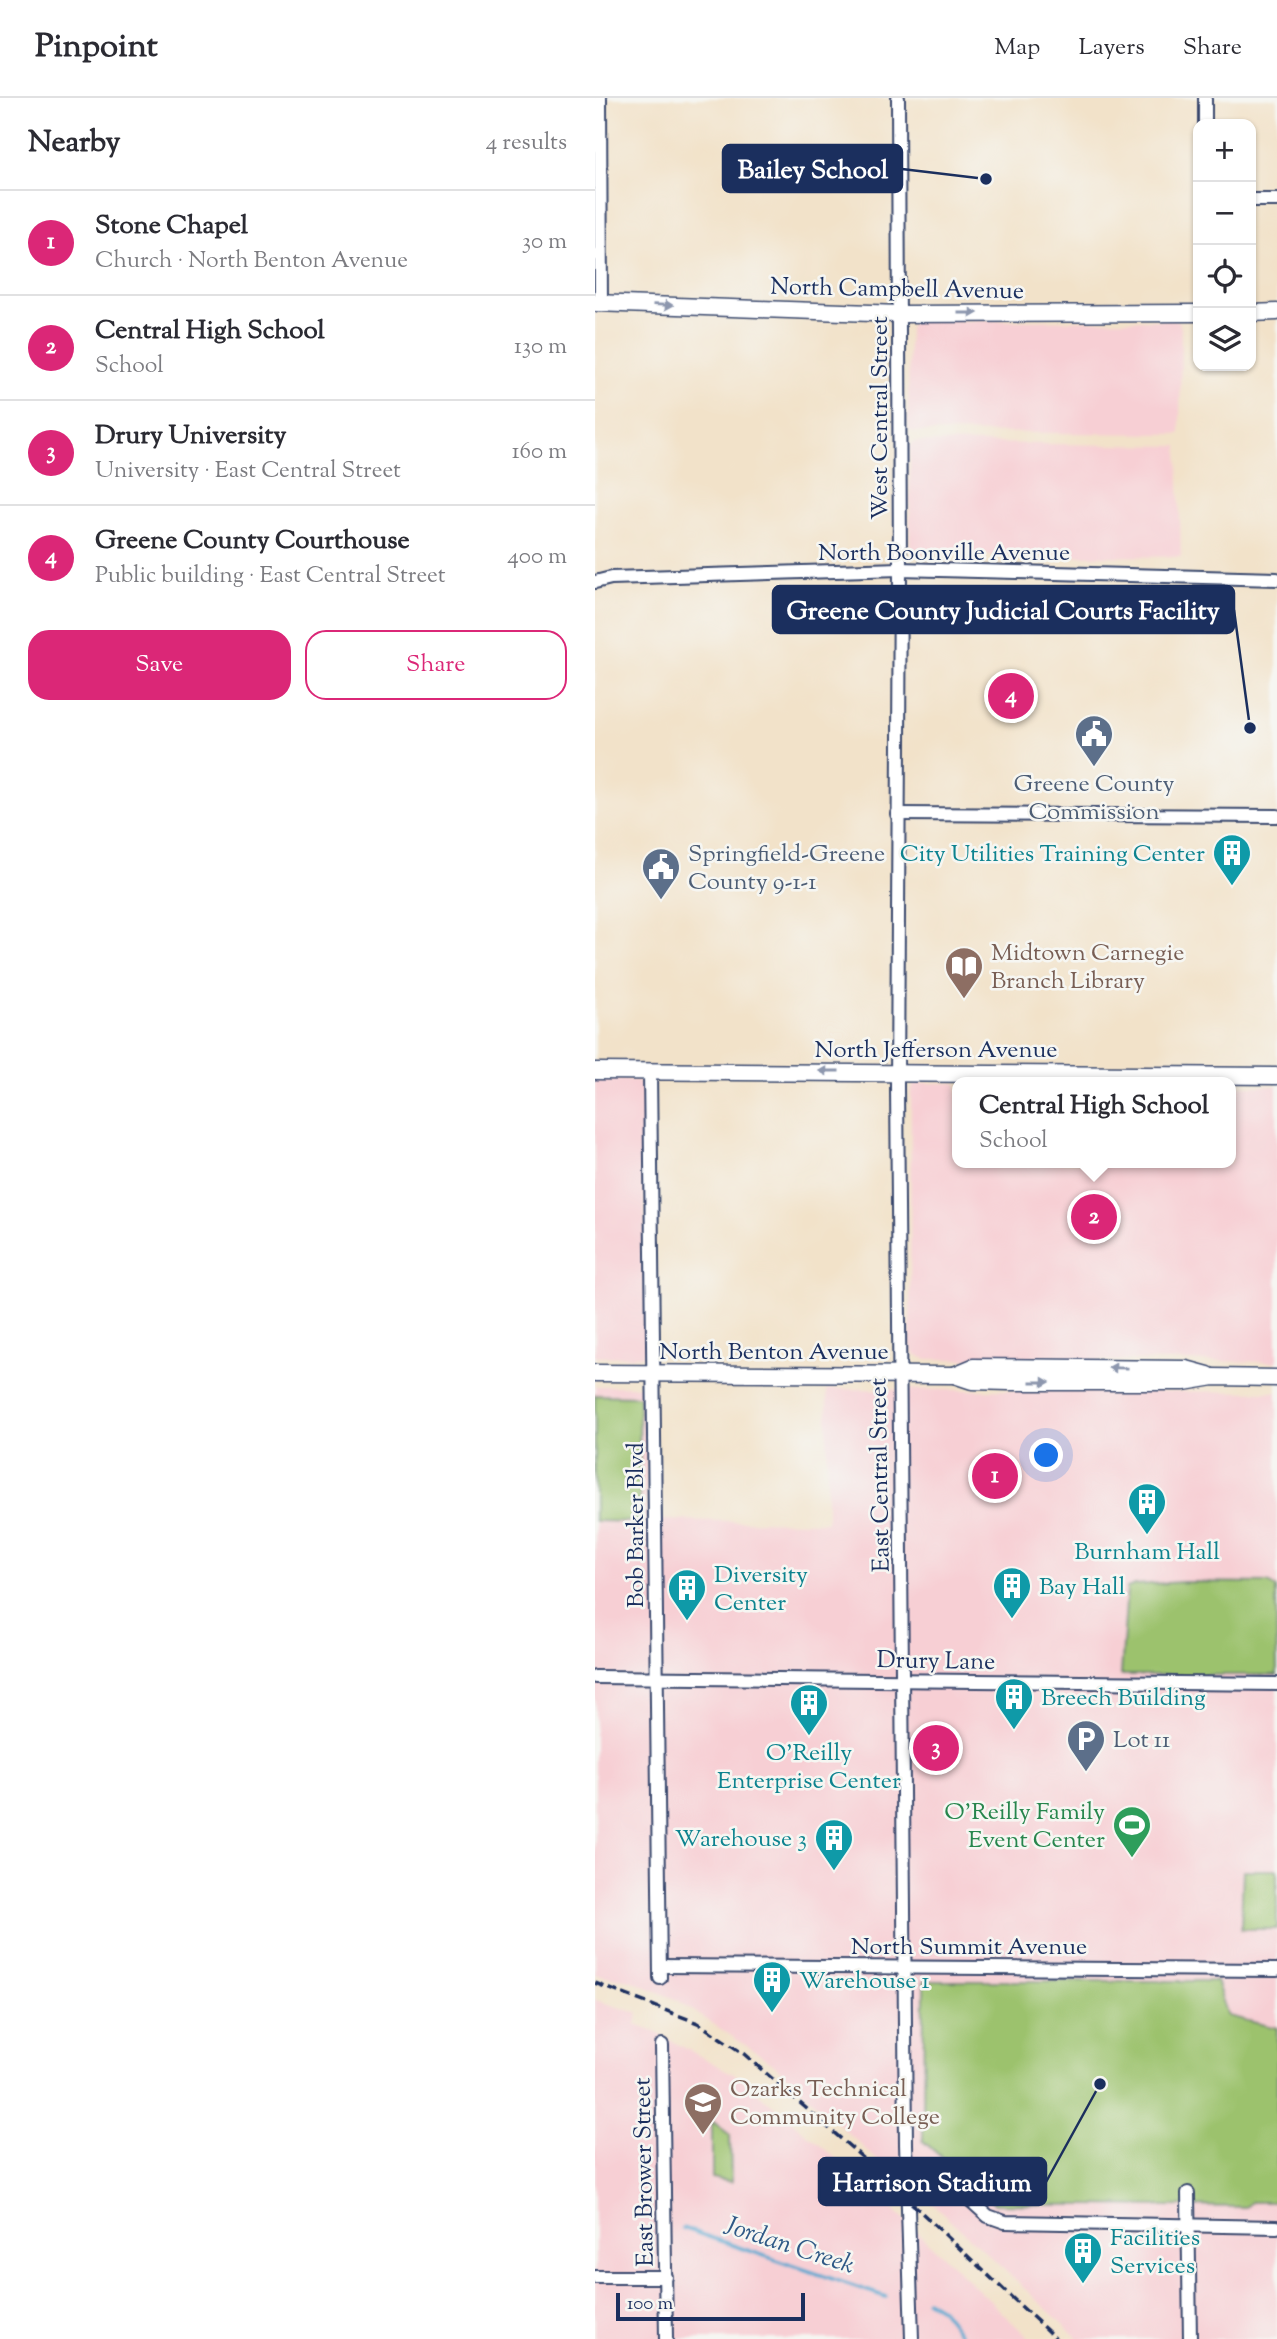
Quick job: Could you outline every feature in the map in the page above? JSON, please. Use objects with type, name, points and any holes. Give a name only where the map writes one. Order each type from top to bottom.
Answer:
[{"type":"main road","name":"North Campbell Avenue","points":[[598,303],[899,314],[1193,313]]},
{"type":"main road","points":[[1256,313],[1277,312]]},
{"type":"main road","name":"North Jefferson Avenue","points":[[595,1071],[897,1071],[1277,1076]]},
{"type":"main road","name":"North Benton Avenue","points":[[595,1373],[954,1375],[972,1381],[1009,1382],[1184,1382],[1214,1377],[1277,1378]]},
{"type":"street","points":[[598,303],[600,98]]},
{"type":"street","name":"West Central Street","points":[[898,98],[900,569]]},
{"type":"street","points":[[1205,98],[1205,119]]},
{"type":"street","points":[[1256,200],[1277,200]]},
{"type":"street","name":"North Boonville Avenue","points":[[595,582],[611,578],[900,569],[1277,579]]},
{"type":"street","name":"East Central Street","points":[[900,569],[897,814],[899,1374],[906,2167],[912,2339]]},
{"type":"street","name":"North Boonville Avenue","points":[[595,575],[611,578]]},
{"type":"street","points":[[897,814],[1277,816]]},
{"type":"street","name":"Bob Barker Blvd","points":[[650,1071],[660,1972]]},
{"type":"street","name":"Drury Lane","points":[[595,1677],[1277,1684]]},
{"type":"street","name":"North Summit Avenue","points":[[660,1972],[904,1966],[1277,1970]]},
{"type":"street","name":"East Brower Street","points":[[662,2045],[666,2339]]},
{"type":"street","points":[[906,2167],[932,2166],[988,2216],[1006,2222],[1277,2227]]},
{"type":"street","points":[[1188,2193],[1190,2339]]},
{"type":"street","points":[[595,2277],[666,2277]]},
{"type":"shaded area","points":[[1178,320],[1181,328],[1180,434],[914,432],[908,429],[909,328],[913,321]]},
{"type":"shaded area","points":[[915,442],[1178,446],[1181,557],[914,554],[910,545],[910,446]]},
{"type":"shaded area","points":[[595,1079],[636,1080],[642,1085],[648,1349],[642,1356],[595,1357]]},
{"type":"shaded area","points":[[915,1083],[952,1083],[952,1168],[1236,1168],[1236,1086],[1277,1086],[1277,1362],[926,1359],[914,1354],[910,1343],[911,1091]]},
{"type":"shaded area","points":[[595,1386],[646,1386],[647,1520],[827,1522],[827,1389],[1277,1392],[1277,2339],[1079,2339],[919,2191],[879,2162],[771,2062],[675,1999],[630,1980],[595,1974]]},
{"type":"shaded area","name":"Ozarks Technical Community College","points":[[595,2000],[638,2013],[636,2025],[657,2033],[741,2078],[879,2195],[1030,2339],[595,2339]]},
{"type":"green space","points":[[595,1395],[639,1396],[640,1522],[595,1521]]},
{"type":"green space","points":[[1183,1582],[1268,1583],[1276,1588],[1277,1675],[1121,1675],[1127,1588],[1135,1585]]},
{"type":"green space","points":[[1243,1870],[1277,1870],[1277,1929],[1241,1929]]},
{"type":"green space","points":[[924,1981],[1216,1981],[1228,2016],[1277,2028],[1277,2202],[1251,2202],[1246,2207],[995,2204],[923,2141]]},
{"type":"green space","points":[[712,2121],[730,2135],[731,2182],[712,2178]]},
{"type":"waterway","name":"Jordan Creek","points":[[682,2228],[886,2297]]},
{"type":"waterway","name":"Jordan Creek","points":[[926,2300],[941,2309],[964,2339]]},
{"type":"railway","points":[[595,1983],[698,2023],[744,2054],[871,2165],[1056,2339]]},
{"type":"place","name":"Bailey School","points":[[986,179]]},
{"type":"place","name":"Greene County Courthouse","points":[[1011,696]]},
{"type":"place","name":"Greene County Judicial Courts Facility","points":[[1250,728]]},
{"type":"place","name":"Greene County Commission","points":[[1094,768]]},
{"type":"place","name":"City Utilities Training Center","points":[[1232,887]]},
{"type":"place","name":"Springfield-Greene County 9-1-1","points":[[661,901]]},
{"type":"place","name":"Midtown Carnegie Branch Library","points":[[964,1000]]},
{"type":"place","name":"Central High School","points":[[1094,1217]]},
{"type":"place","name":"Stone Chapel","points":[[995,1476]]},
{"type":"place","name":"Burnham Hall","points":[[1147,1536]]},
{"type":"place","name":"Bay Hall","points":[[1012,1620]]},
{"type":"place","name":"Diversity Center","points":[[687,1622]]},
{"type":"place","name":"Breech Building","points":[[1014,1731]]},
{"type":"place","name":"O'Reilly Enterprise Center","points":[[809,1737]]},
{"type":"place","name":"Drury University","points":[[936,1748]]},
{"type":"place","name":"Lot 11","points":[[1086,1773]]},
{"type":"place","name":"O'Reilly Family Event Center","points":[[1132,1859]]},
{"type":"place","name":"Warehouse 3","points":[[834,1872]]},
{"type":"place","name":"Warehouse 1","points":[[772,2014]]},
{"type":"place","name":"Harrison Stadium","points":[[1100,2084]]},
{"type":"place","name":"Ozarks Technical Community College","points":[[703,2136]]},
{"type":"place","name":"Facilities Services","points":[[1083,2285]]}]
